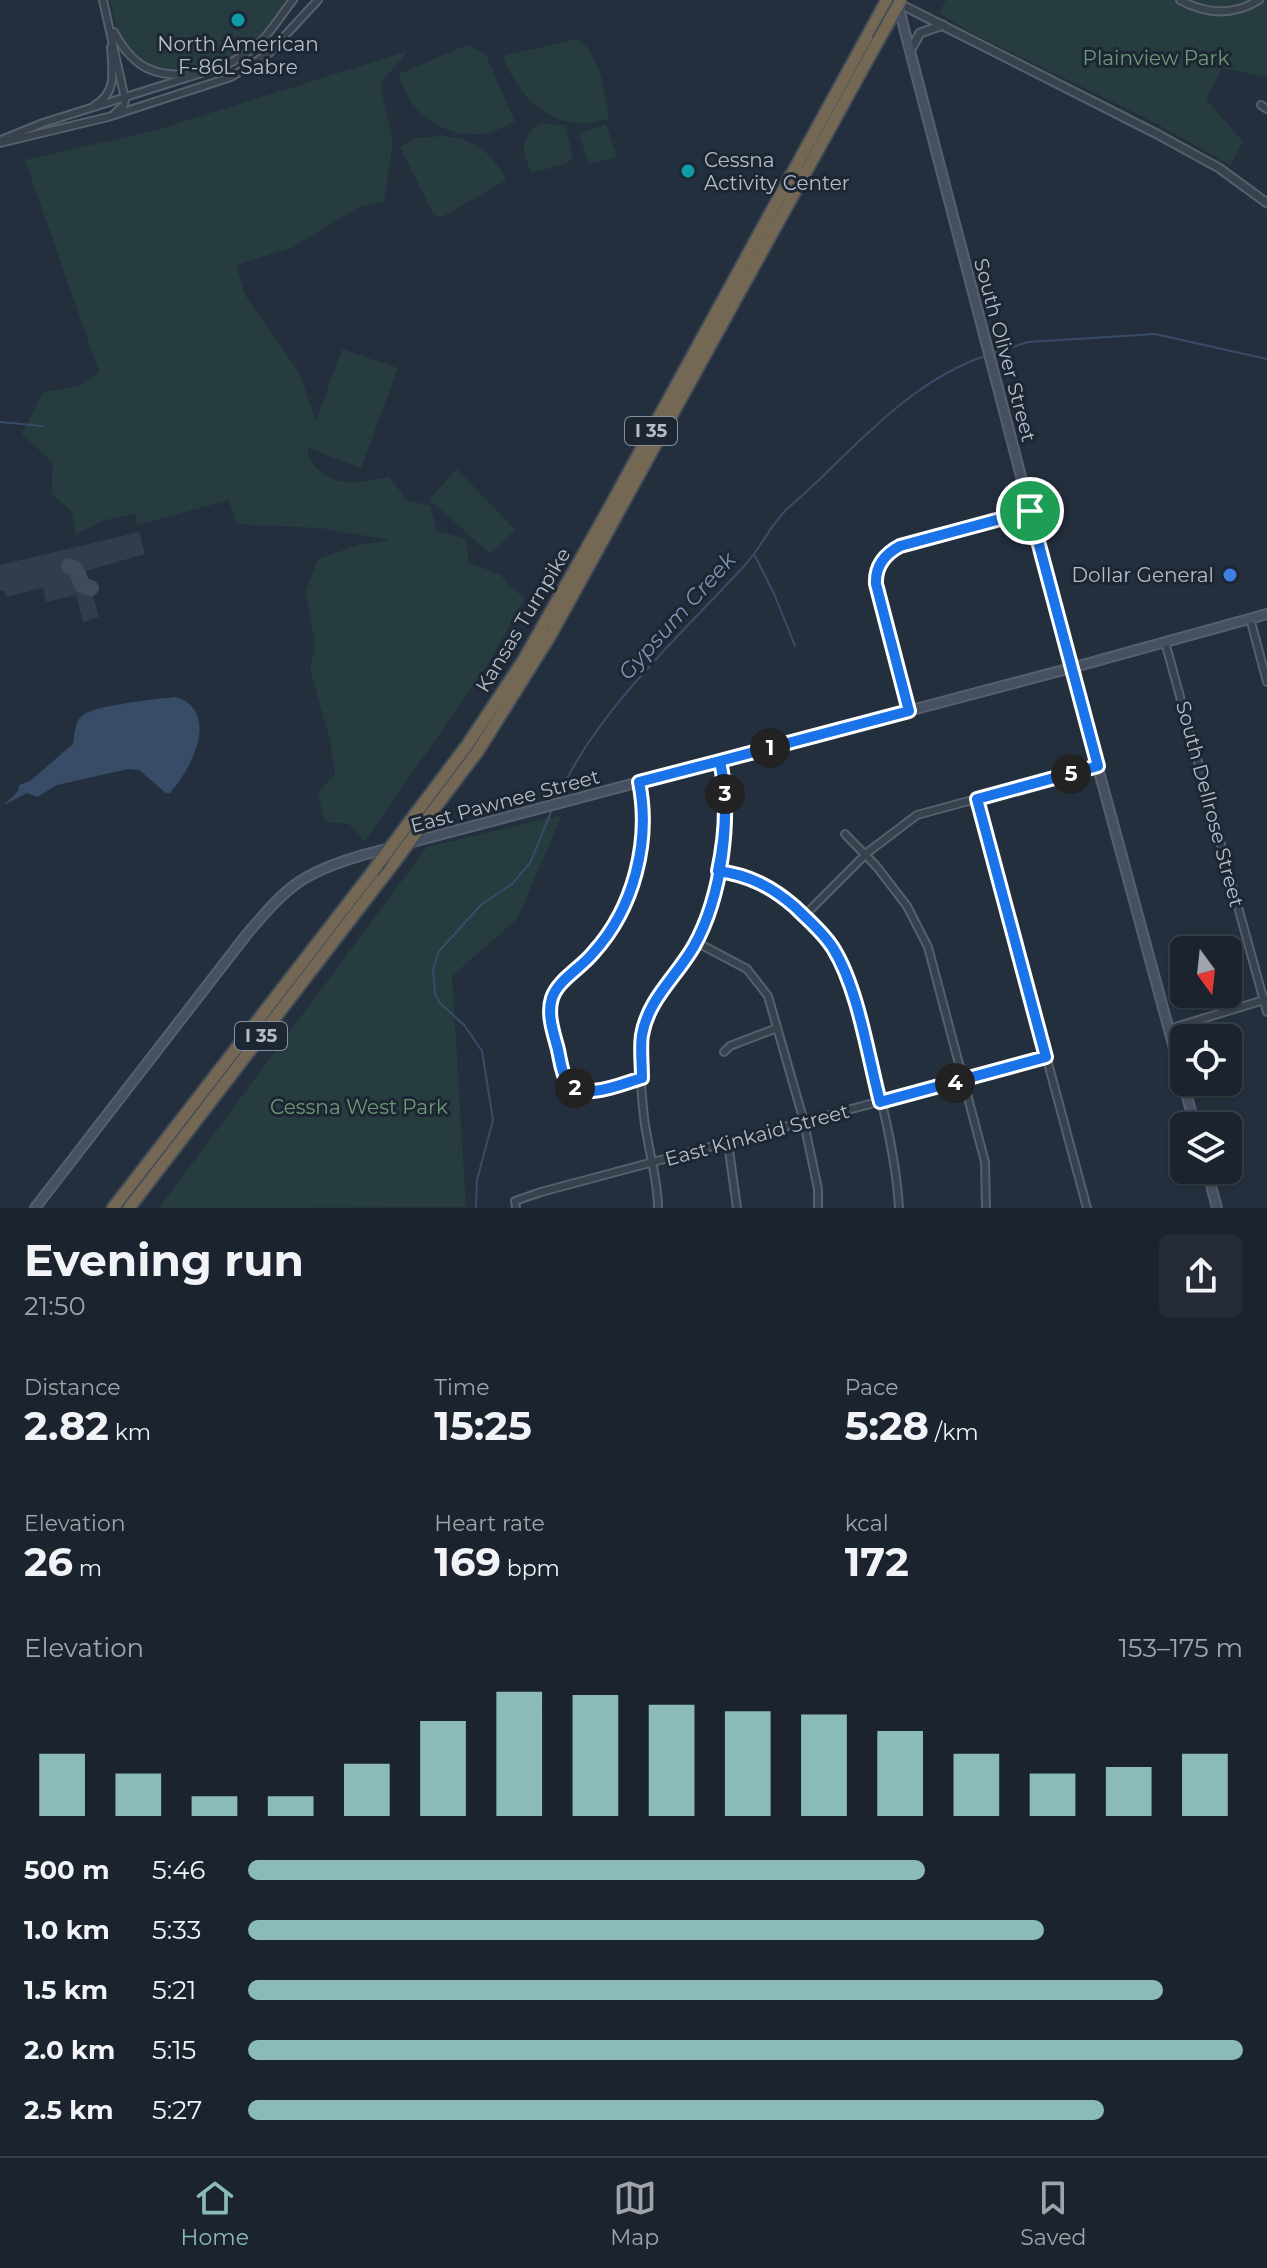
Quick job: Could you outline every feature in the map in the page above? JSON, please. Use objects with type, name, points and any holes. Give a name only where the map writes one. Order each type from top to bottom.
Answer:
[{"type":"highway","name":"Kansas Turnpike","points":[[113,1208],[468,744],[538,635],[872,27],[895,0]]},
{"type":"highway","name":"Kansas Turnpike","points":[[129,1208],[478,751],[550,636],[878,41],[895,0]]},
{"type":"main road","name":"South Oliver Street","points":[[895,0],[1191,1112]]},
{"type":"main road","name":"East Pawnee Street","points":[[35,1208],[271,906],[289,887],[309,875],[339,862],[1267,614]]},
{"type":"main road","points":[[1211,1184],[1217,1208]]},
{"type":"street","points":[[103,0],[125,99],[119,110],[108,117]]},
{"type":"street","points":[[0,142],[43,123],[211,71],[248,54],[263,42],[293,0]]},
{"type":"street","points":[[0,142],[108,117],[219,83],[253,65],[282,42],[318,0]]},
{"type":"street","points":[[895,0],[1157,134],[1217,167],[1267,203]]},
{"type":"street","points":[[1180,0],[1210,12],[1231,11],[1259,0]]},
{"type":"street","points":[[110,24],[127,54],[149,70],[174,75],[211,71]]},
{"type":"street","points":[[84,111],[105,99],[111,90],[110,24]]},
{"type":"street","points":[[910,51],[920,33],[943,25]]},
{"type":"street","points":[[125,99],[151,103]]},
{"type":"street","points":[[909,711],[876,584],[876,575],[885,557],[900,546],[1030,511]]},
{"type":"street","points":[[1250,618],[1267,682]]},
{"type":"street","name":"South Dellrose Street","points":[[1165,642],[1267,1012]]},
{"type":"street","points":[[658,1208],[646,1134],[641,1038],[651,1006],[696,942],[706,919],[718,871],[726,812],[720,761]]},
{"type":"street","points":[[804,916],[865,855],[917,815],[1098,766]]},
{"type":"street","points":[[639,782],[643,801],[643,831],[631,885],[621,913],[601,944],[558,987],[550,1009],[567,1081],[576,1088],[595,1091],[642,1078]]},
{"type":"street","points":[[977,799],[1087,1208]]},
{"type":"street","points":[[845,834],[907,906],[928,947],[985,1162],[986,1208]]},
{"type":"street","points":[[718,871],[750,878],[774,889],[804,916],[833,949],[848,983],[869,1052],[897,1180],[899,1208]]},
{"type":"street","points":[[696,942],[747,969],[768,996],[805,1123],[818,1189],[818,1208]]},
{"type":"street","points":[[1169,1029],[1265,999]]},
{"type":"street","points":[[724,1052],[730,1046],[777,1028]]},
{"type":"street","name":"East Kinkaid Street","points":[[515,1204],[653,1163],[1046,1057]]},
{"type":"street","points":[[728,1143],[737,1208]]},
{"type":"shaded area","points":[[139,532],[145,554],[86,571],[99,617],[83,622],[76,595],[46,602],[43,588],[6,597],[4,590],[0,591],[0,565]]},
{"type":"green space","points":[[110,0],[286,0],[271,27],[241,53],[221,63],[179,71],[159,69],[141,61],[126,47]]},
{"type":"green space","name":"Plainview Park","points":[[946,0],[1267,0],[1267,77],[1222,68],[1206,99],[1243,142],[1230,165],[1153,122],[968,31],[939,13]]},
{"type":"green space","points":[[578,39],[597,65],[609,118],[591,123],[558,119],[543,111],[519,87],[503,56]]},
{"type":"green space","points":[[467,45],[485,53],[515,122],[497,130],[465,134],[428,119],[410,99],[399,74]]},
{"type":"green space","points":[[408,51],[380,84],[393,142],[384,201],[359,207],[291,248],[236,265],[245,295],[300,374],[316,421],[342,349],[398,368],[361,468],[308,448],[314,465],[327,476],[343,482],[389,477],[407,500],[430,506],[437,531],[466,539],[469,563],[500,574],[509,586],[525,598],[488,664],[365,841],[349,824],[325,822],[318,793],[335,774],[330,740],[310,669],[315,645],[306,591],[318,559],[358,545],[390,540],[320,528],[236,524],[229,500],[137,525],[135,514],[105,520],[76,535],[72,512],[51,493],[53,463],[22,434],[43,392],[80,386],[99,372],[25,160],[157,130]]},
{"type":"green space","points":[[540,124],[565,125],[573,156],[568,163],[532,173],[524,146],[528,135]]},
{"type":"green space","points":[[606,124],[617,157],[589,164],[579,134]]},
{"type":"green space","points":[[443,136],[464,140],[481,149],[506,180],[442,217],[434,215],[400,147],[417,138]]},
{"type":"green space","points":[[457,469],[515,530],[490,554],[429,499]]},
{"type":"green space","name":"Cessna West Park","points":[[562,815],[517,919],[452,976],[466,1207],[159,1208],[427,847]]},
{"type":"water","points":[[176,697],[190,705],[197,715],[200,728],[193,757],[170,793],[139,770],[128,769],[57,785],[37,797],[27,793],[4,805],[18,791],[19,785],[30,781],[73,744],[76,725],[83,715],[113,705]]},
{"type":"waterway","name":"Gypsum Creek","points":[[994,353],[1028,342],[1155,334],[1267,359]]},
{"type":"waterway","name":"Gypsum Creek","points":[[556,801],[573,768],[616,705],[746,564],[786,510],[898,406],[941,376],[988,355]]},
{"type":"waterway","points":[[0,422],[43,426]]},
{"type":"waterway","points":[[755,556],[795,646]]},
{"type":"waterway","name":"Gypsum Creek","points":[[476,1208],[477,1180],[493,1120],[482,1051],[464,1025],[440,1003],[435,994],[433,969],[439,951],[481,905],[512,884],[530,863],[553,807]]},
{"type":"taxiway","points":[[69,566],[76,570],[82,585],[91,588]]},
{"type":"place","name":"North American F-86L Sabre","points":[[238,20]]},
{"type":"place","name":"Cessna Activity Center","points":[[688,171]]},
{"type":"place","name":"Dollar General","points":[[1230,575]]},
{"type":"route","points":[[1030,511],[900,546],[889,552],[879,565],[876,584],[909,711],[720,761],[726,812],[715,886],[694,947],[651,1006],[641,1038],[642,1078],[595,1091],[576,1088],[567,1081],[551,1020],[552,998],[558,987],[601,944],[621,913],[631,885],[643,831],[643,801],[639,782],[720,761],[725,783],[726,812],[718,871],[750,878],[774,889],[817,928],[833,949],[848,983],[880,1102],[1046,1057],[977,799],[1098,766],[1030,511]]}]
